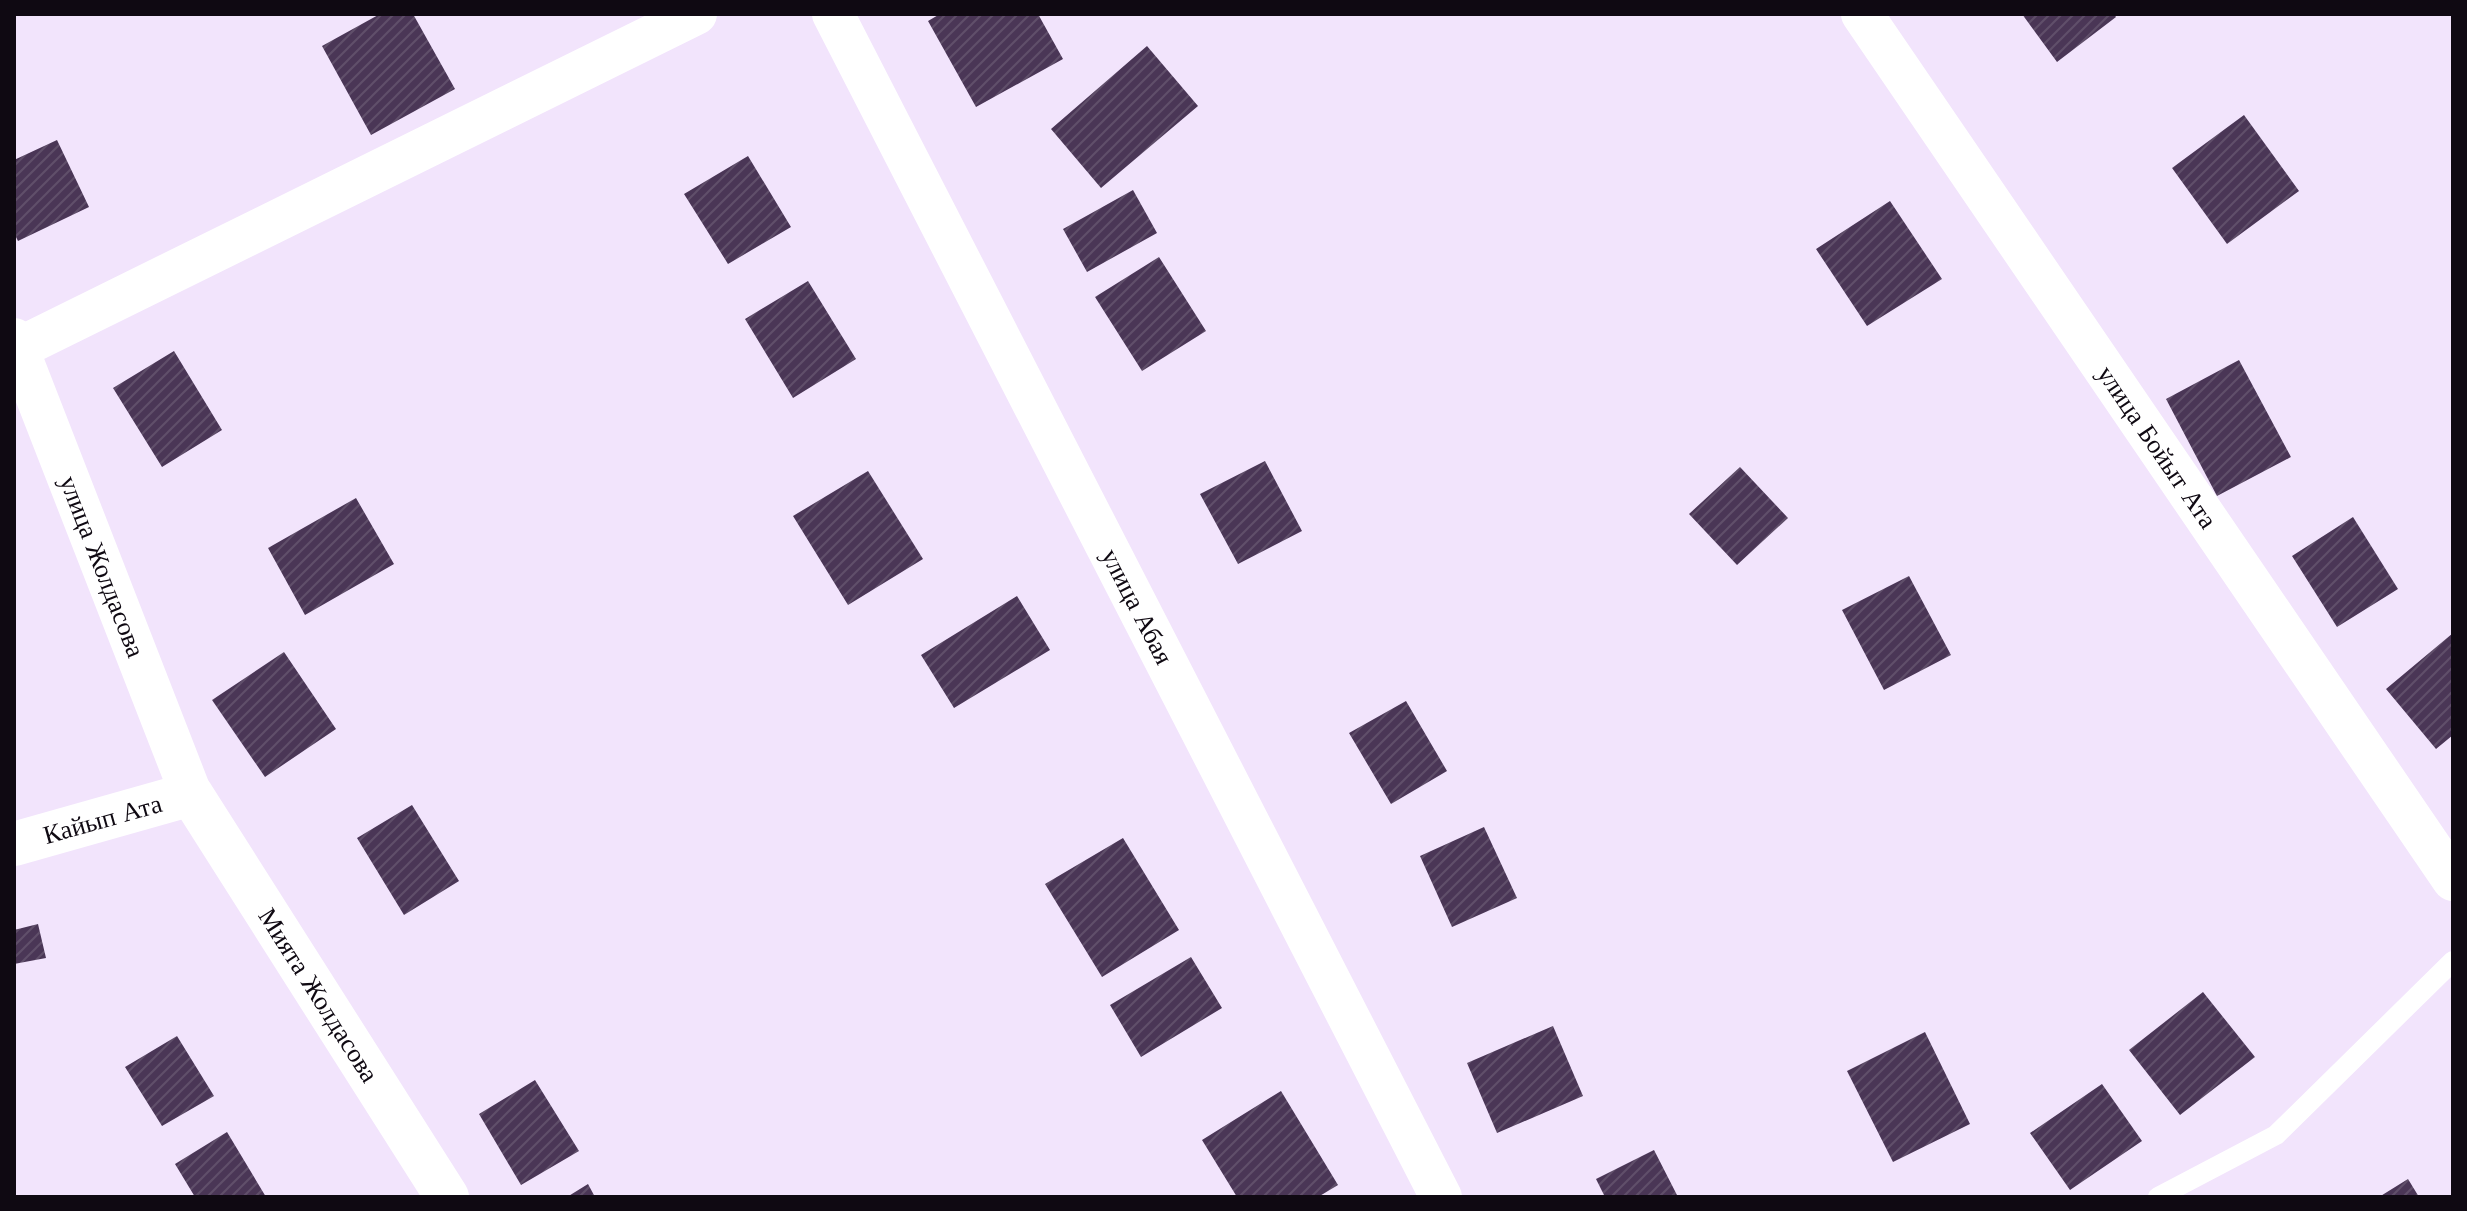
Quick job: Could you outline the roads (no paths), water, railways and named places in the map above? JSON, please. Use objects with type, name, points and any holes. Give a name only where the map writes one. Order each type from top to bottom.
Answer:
[{"type":"street","points":[[16,343],[696,14]]},
{"type":"street","name":"улица Абая","points":[[833,14],[1441,1197]]},
{"type":"street","name":"улица Бойыт Ата","points":[[1862,14],[2453,880]]},
{"type":"street","name":"улица Жолдасова","points":[[16,343],[191,794]]},
{"type":"street","name":"Кайып Ата","points":[[14,844],[191,794]]},
{"type":"street","name":"Мията Жолдасова","points":[[191,794],[447,1197]]},
{"type":"lane","points":[[2158,1197],[2276,1135],[2453,961]]}]
